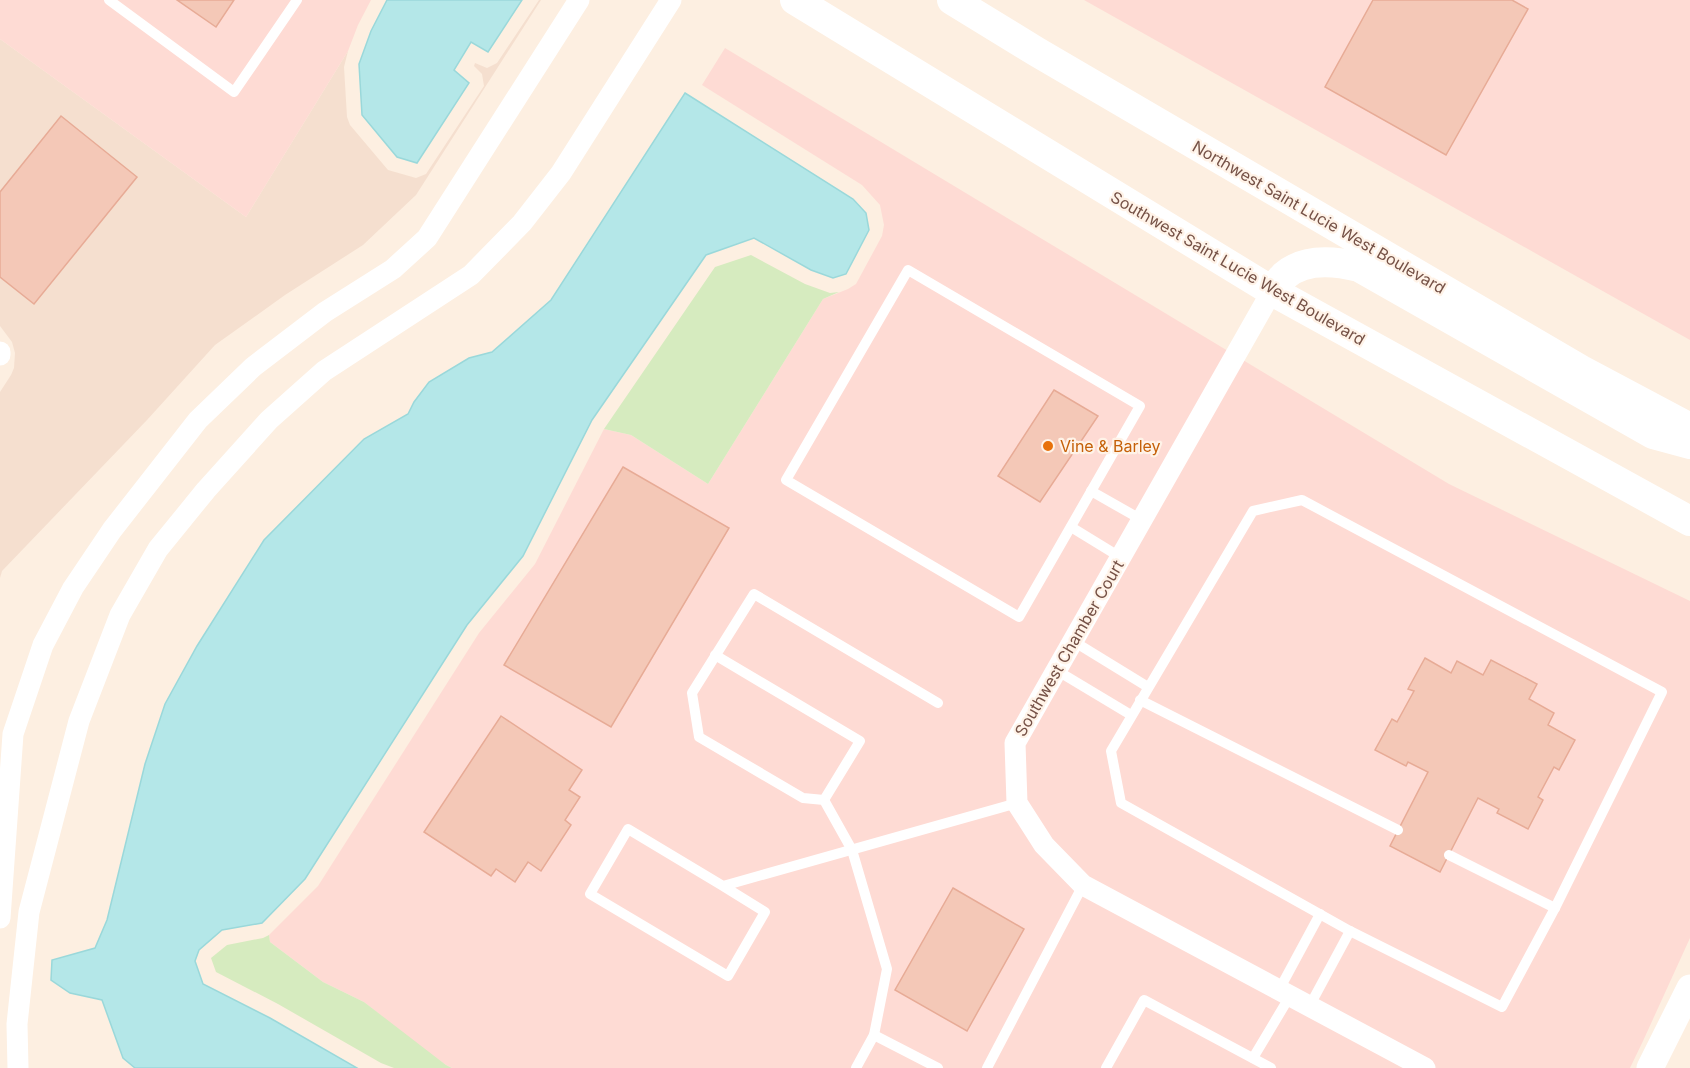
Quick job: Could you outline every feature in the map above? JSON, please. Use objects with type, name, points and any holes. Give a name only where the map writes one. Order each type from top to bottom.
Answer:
[{"type":"main road","name":"Southwest Saint Lucie West Boulevard","points":[[795,0],[1272,291],[1690,521]]},
{"type":"main road","name":"Northwest Saint Lucie West Boulevard","points":[[952,0],[1581,370],[1690,428]]},
{"type":"main road","points":[[992,0],[1024,20],[1083,79]]},
{"type":"main road","points":[[1272,291],[1285,276],[1304,266],[1324,262],[1359,267],[1653,434],[1690,444]]},
{"type":"street","points":[[0,918],[13,734],[43,645],[73,588],[112,530],[198,420],[253,367],[325,312],[393,269],[427,238],[579,0]]},
{"type":"street","points":[[18,1068],[18,1024],[29,912],[79,721],[120,615],[158,549],[268,420],[324,371],[471,274],[522,224],[561,173],[671,0]]},
{"type":"street","name":"Southwest Chamber Court","points":[[1017,803],[1015,743],[1272,291]]},
{"type":"street","points":[[1017,803],[1044,845],[1083,885],[1425,1068]]},
{"type":"street","points":[[1650,1068],[1690,988]]},
{"type":"lane","points":[[109,0],[234,92],[297,0]]},
{"type":"lane","points":[[908,270],[1140,406],[1091,491],[1019,616],[786,480],[908,270]]},
{"type":"lane","points":[[1091,491],[1142,520]]},
{"type":"lane","points":[[1302,500],[1662,692],[1555,908],[1502,1007],[1350,931],[1121,803],[1111,751],[1140,700],[1253,511],[1302,500]]},
{"type":"lane","points":[[1071,527],[1120,557]]},
{"type":"lane","points":[[824,800],[803,798],[699,737],[692,693],[754,594],[938,703]]},
{"type":"lane","points":[[1073,641],[1148,687]]},
{"type":"lane","points":[[715,655],[860,741],[824,800]]},
{"type":"lane","points":[[1056,670],[1131,715]]},
{"type":"lane","points":[[1140,700],[1398,830]]},
{"type":"lane","points":[[824,800],[852,850],[887,969],[874,1035],[856,1068]]},
{"type":"lane","points":[[723,886],[765,912],[728,976],[590,894],[628,829],[723,886],[1017,803]]},
{"type":"lane","points":[[1449,855],[1555,908]]},
{"type":"lane","points":[[987,1068],[1083,885]]},
{"type":"lane","points":[[1253,1058],[1320,914]]},
{"type":"lane","points":[[1309,1007],[1350,931]]},
{"type":"lane","points":[[1106,1068],[1144,1000],[1271,1068]]},
{"type":"lane","points":[[874,1035],[938,1068]]},
{"type":"shaded area","points":[[0,0],[371,0],[348,51],[246,217],[0,39]]},
{"type":"shaded area","points":[[541,0],[416,195],[363,245],[285,295],[215,345],[147,420],[2,571],[0,578],[0,392],[14,368],[15,353],[12,342],[0,326],[0,39],[246,217],[348,51],[344,67],[347,117],[350,125],[388,170],[416,178],[426,174],[484,86],[482,74],[474,66],[475,63],[487,68],[497,63]]},
{"type":"shaded area","points":[[1084,0],[1690,0],[1690,340]]},
{"type":"shaded area","points":[[725,48],[1449,484],[1690,601],[1690,938],[1630,1068],[452,1068],[410,1039],[364,1002],[323,982],[270,942],[269,935],[318,886],[479,633],[535,564],[604,429],[631,435],[708,484],[823,299],[856,284],[882,236],[884,225],[880,205],[862,185],[702,85]]},
{"type":"green space","points":[[751,255],[805,284],[830,293],[839,292],[823,299],[708,484],[631,435],[604,429],[715,267]]},
{"type":"green space","points":[[269,935],[270,942],[323,982],[364,1002],[452,1068],[394,1068],[381,1063],[278,1004],[216,972],[211,958],[227,945]]},
{"type":"water","points":[[387,0],[522,0],[488,52],[471,42],[454,70],[469,83],[417,163],[397,157],[362,115],[359,64],[371,31]]},
{"type":"water","points":[[685,93],[853,199],[866,213],[869,230],[846,274],[833,278],[811,270],[754,238],[706,255],[592,420],[523,556],[467,625],[305,879],[262,923],[222,930],[199,950],[195,961],[203,984],[270,1018],[357,1068],[135,1068],[123,1058],[102,1000],[70,993],[51,980],[52,960],[95,948],[107,920],[145,764],[165,704],[197,646],[264,540],[364,439],[408,414],[429,382],[469,358],[492,352],[551,300]]},
{"type":"building","points":[[177,0],[234,0],[216,27]]},
{"type":"building","points":[[1373,0],[1512,0],[1528,9],[1446,155],[1325,87]]},
{"type":"building","points":[[61,116],[137,177],[34,304],[0,277],[0,192]]},
{"type":"building","name":"Vine & Barley","points":[[1054,390],[1098,416],[1040,502],[998,476]]},
{"type":"building","points":[[623,467],[729,528],[611,727],[504,665]]},
{"type":"building","points":[[1425,658],[1451,673],[1457,661],[1483,675],[1491,660],[1537,684],[1529,699],[1554,713],[1548,725],[1575,740],[1559,770],[1554,767],[1538,797],[1543,800],[1528,829],[1497,813],[1499,809],[1478,798],[1440,872],[1390,846],[1428,772],[1408,762],[1406,766],[1375,750],[1392,719],[1397,722],[1414,691],[1408,689]]},
{"type":"building","points":[[501,716],[582,770],[569,790],[580,797],[565,820],[571,825],[541,871],[528,862],[515,882],[496,869],[491,876],[424,832]]},
{"type":"building","points":[[953,888],[1024,929],[967,1031],[895,990]]},
{"type":"place","name":"Vine & Barley","points":[[1048,446]]}]
